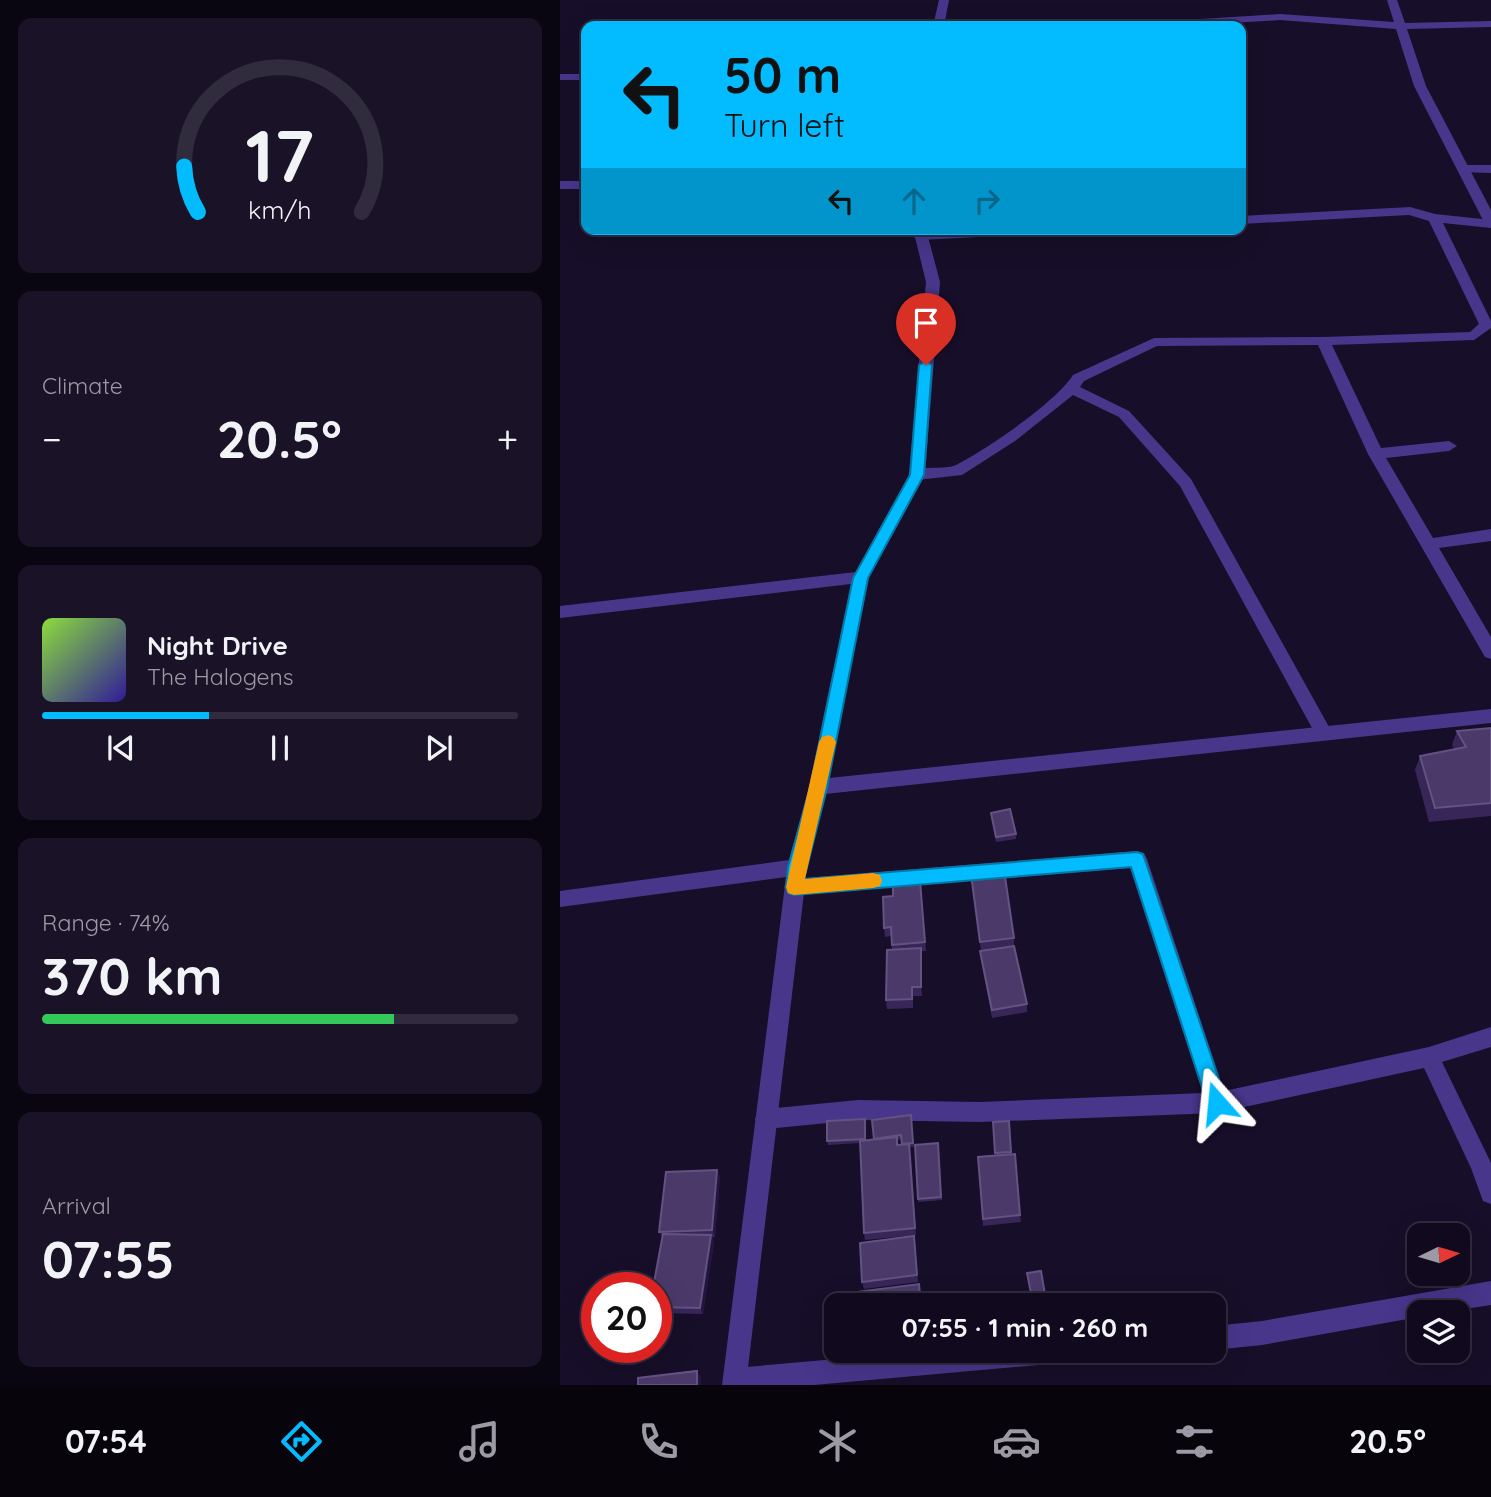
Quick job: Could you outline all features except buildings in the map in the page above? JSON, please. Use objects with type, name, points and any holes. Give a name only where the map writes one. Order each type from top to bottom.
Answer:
[{"type":"street","points":[[939,21],[944,0]]},
{"type":"street","points":[[1392,0],[1420,86],[1491,223]]},
{"type":"street","points":[[1216,21],[1280,17],[1402,26],[1491,24]]},
{"type":"street","points":[[560,77],[581,77]]},
{"type":"street","points":[[1464,169],[1491,169]]},
{"type":"street","points":[[560,185],[581,185]]},
{"type":"street","points":[[1246,220],[1410,211],[1434,218],[1491,223]]},
{"type":"street","points":[[917,475],[957,471],[1010,438],[1072,389],[1078,378],[1154,342],[1324,341],[1474,336],[1486,325],[1434,218]]},
{"type":"street","points":[[920,235],[933,282],[917,475],[861,578],[818,788],[797,867],[734,1382],[934,1363]]},
{"type":"street","points":[[1324,341],[1348,399],[1376,454],[1491,652]]},
{"type":"street","points":[[1072,389],[1124,414],[1186,483],[1324,734]]},
{"type":"street","points":[[1376,454],[1449,446]]},
{"type":"street","points":[[1428,544],[1491,535]]},
{"type":"street","points":[[560,612],[861,578]]},
{"type":"street","points":[[818,788],[1491,716]]},
{"type":"street","points":[[794,887],[1137,859],[1217,1103]]},
{"type":"street","points":[[560,898],[797,867]]},
{"type":"street","points":[[766,1119],[858,1110],[981,1112],[1217,1103],[1429,1057],[1491,1037]]},
{"type":"street","points":[[1429,1057],[1481,1165],[1491,1193]]},
{"type":"street","points":[[1226,1337],[1262,1334],[1491,1293]]},
{"type":"slow traffic","points":[[828,742],[794,887],[873,881]]},
{"type":"route","points":[[926,365],[917,475],[861,578],[818,788],[794,887],[1137,859],[1217,1103]]}]
